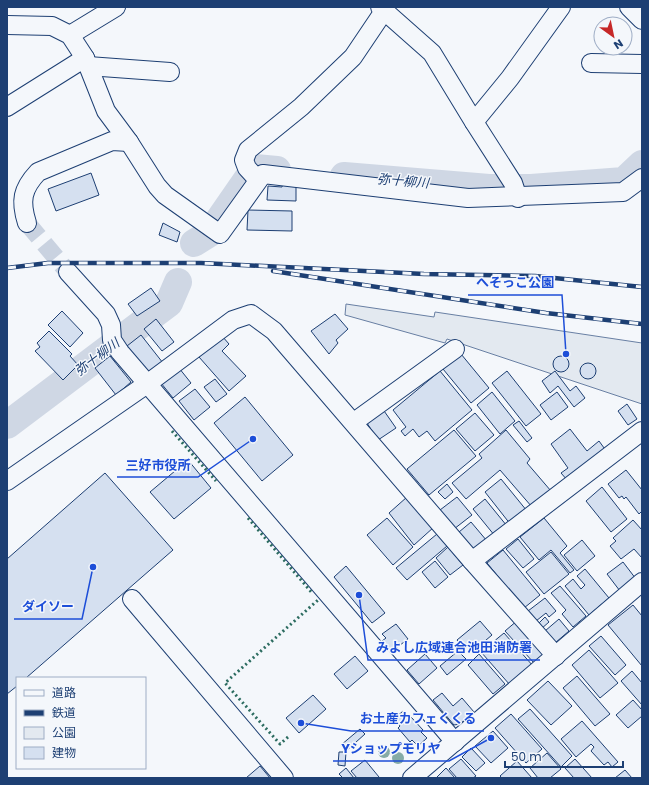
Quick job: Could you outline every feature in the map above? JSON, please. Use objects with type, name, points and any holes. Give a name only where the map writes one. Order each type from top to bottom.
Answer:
[{"type":"street","points":[[70,35],[116,7]]},
{"type":"street","points":[[474,122],[510,78],[561,7]]},
{"type":"street","points":[[629,7],[642,20]]},
{"type":"street","points":[[253,175],[244,160],[248,150],[301,107],[354,57],[382,9],[432,53],[516,191]]},
{"type":"street","points":[[7,25],[52,26],[70,35],[87,62],[106,111],[129,142],[157,186],[166,195],[220,234],[253,175]]},
{"type":"street","points":[[7,107],[87,62],[170,72]]},
{"type":"street","points":[[591,63],[642,64]]},
{"type":"street","points":[[27,223],[22,209],[24,194],[29,182],[38,172],[112,141],[129,142]]},
{"type":"street","points":[[253,175],[263,174],[468,198],[516,191],[623,192],[642,178]]},
{"type":"street","points":[[68,272],[106,314],[111,325],[116,346],[147,384],[455,742]]},
{"type":"street","points":[[7,481],[147,384],[233,320],[252,314],[274,331],[556,656]]},
{"type":"street","points":[[354,422],[455,349]]},
{"type":"street","points":[[472,561],[642,431]]},
{"type":"street","points":[[412,778],[642,582]]},
{"type":"street","points":[[132,599],[284,778]]},
{"type":"green space","points":[[346,304],[434,317],[435,312],[642,343],[642,404],[447,339],[445,343],[345,315]]},
{"type":"building","points":[[91,173],[99,195],[56,211],[48,189]]},
{"type":"building","points":[[283,183],[296,184],[296,201],[267,200],[268,186],[282,187]]},
{"type":"building","points":[[248,210],[292,211],[292,231],[247,230]]},
{"type":"building","points":[[163,223],[180,232],[177,242],[159,235]]},
{"type":"building","points":[[151,288],[160,301],[137,316],[128,304]]},
{"type":"building","points":[[62,311],[83,333],[70,347],[48,325]]},
{"type":"building","points":[[335,314],[348,329],[336,340],[338,343],[329,354],[311,331]]},
{"type":"building","points":[[156,319],[174,342],[162,351],[144,329]]},
{"type":"building","points":[[49,331],[72,354],[70,356],[78,365],[63,380],[35,351],[40,347],[37,343]]},
{"type":"building","points":[[141,335],[163,363],[149,374],[127,346]]},
{"type":"building","points":[[222,336],[229,344],[222,351],[246,376],[229,391],[199,357]]},
{"type":"building","points":[[461,354],[489,388],[471,403],[443,369]]},
{"type":"building","points":[[110,356],[131,382],[116,395],[95,368]]},
{"type":"building","points":[[561,356],[567,358],[569,364],[567,370],[561,372],[555,370],[553,364],[555,358]]},
{"type":"building","points":[[588,363],[594,365],[596,371],[594,377],[588,379],[582,377],[580,371],[582,365]]},
{"type":"building","points":[[179,368],[191,383],[173,398],[161,383]]},
{"type":"building","points":[[440,371],[472,410],[435,441],[427,431],[419,437],[413,429],[405,436],[401,431],[406,427],[393,410]]},
{"type":"building","points":[[507,371],[541,414],[526,426],[492,383]]},
{"type":"building","points":[[555,371],[570,391],[576,386],[585,398],[574,407],[558,386],[550,393],[542,381]]},
{"type":"building","points":[[215,379],[227,394],[216,402],[204,387]]},
{"type":"building","points":[[195,389],[210,407],[194,420],[179,401]]},
{"type":"building","points":[[492,392],[515,421],[500,434],[477,405]]},
{"type":"building","points":[[557,392],[568,407],[551,420],[540,405]]},
{"type":"building","points":[[245,397],[293,455],[262,481],[214,423]]},
{"type":"building","points":[[627,404],[637,419],[628,425],[618,411]]},
{"type":"building","points":[[382,408],[396,428],[378,440],[365,420]]},
{"type":"building","points":[[475,413],[494,435],[475,451],[456,429]]},
{"type":"building","points":[[519,421],[532,438],[527,442],[513,425]]},
{"type":"building","points":[[570,429],[587,451],[599,441],[607,452],[568,481],[561,473],[568,468],[551,444]]},
{"type":"building","points":[[454,430],[476,456],[429,495],[407,469]]},
{"type":"building","points":[[506,430],[530,459],[527,463],[551,491],[532,507],[500,470],[466,499],[452,483],[482,458],[479,454]]},
{"type":"building","points":[[188,460],[211,488],[174,519],[150,492]]},
{"type":"building","points":[[626,470],[642,490],[642,511],[639,514],[626,497],[624,499],[622,496],[619,498],[608,484]]},
{"type":"building","points":[[105,473],[173,550],[27,677],[16,677],[16,687],[7,694],[7,559]]},
{"type":"building","points":[[501,479],[527,511],[511,525],[485,492]]},
{"type":"building","points":[[447,484],[453,492],[445,499],[438,492]]},
{"type":"building","points":[[602,487],[627,519],[611,532],[586,501]]},
{"type":"building","points":[[407,497],[434,527],[414,545],[389,513]]},
{"type":"building","points":[[457,497],[472,515],[454,529],[440,510]]},
{"type":"building","points":[[485,499],[507,526],[495,536],[473,509]]},
{"type":"building","points":[[387,518],[413,547],[393,565],[367,535]]},
{"type":"building","points":[[544,518],[567,546],[560,553],[574,570],[570,573],[551,550],[539,560],[520,537]]},
{"type":"building","points":[[633,520],[642,530],[642,558],[634,549],[621,559],[610,546],[616,541],[613,538]]},
{"type":"building","points":[[471,522],[487,541],[475,552],[459,532]]},
{"type":"building","points":[[437,534],[447,546],[407,580],[396,568]]},
{"type":"building","points":[[518,539],[534,559],[523,568],[506,549]]},
{"type":"building","points":[[582,540],[595,556],[577,571],[564,555]]},
{"type":"building","points":[[448,547],[463,565],[450,575],[436,558]]},
{"type":"building","points":[[503,550],[540,595],[524,608],[487,563]]},
{"type":"building","points":[[551,552],[569,574],[544,594],[526,572]]},
{"type":"building","points":[[435,561],[448,577],[435,588],[422,572]]},
{"type":"building","points":[[623,562],[636,579],[620,591],[607,574]]},
{"type":"building","points":[[346,566],[385,613],[372,623],[334,577]]},
{"type":"building","points":[[585,569],[609,598],[589,615],[565,586],[573,579],[581,589],[585,585],[577,576]]},
{"type":"building","points":[[560,586],[586,616],[573,627],[562,614],[566,610],[551,593]]},
{"type":"building","points":[[545,598],[556,611],[549,617],[546,613],[536,621],[528,611]]},
{"type":"building","points":[[633,605],[642,616],[642,666],[608,625]]},
{"type":"building","points":[[545,617],[549,622],[541,629],[537,625]]},
{"type":"building","points":[[559,619],[569,631],[555,643],[545,631]]},
{"type":"building","points":[[518,620],[546,652],[534,663],[505,631]]},
{"type":"building","points":[[480,621],[492,635],[473,651],[468,646],[464,649],[457,640]]},
{"type":"building","points":[[396,624],[408,639],[391,652],[382,641],[386,638],[382,634]]},
{"type":"building","points":[[504,633],[533,666],[510,685],[481,652]]},
{"type":"building","points":[[601,636],[626,665],[615,675],[589,646]]},
{"type":"building","points":[[589,650],[618,683],[600,698],[572,665]]},
{"type":"building","points":[[458,651],[466,659],[447,675],[440,666]]},
{"type":"building","points":[[425,654],[437,668],[419,684],[407,670]]},
{"type":"building","points":[[479,654],[505,684],[493,694],[468,665]]},
{"type":"building","points":[[355,656],[368,671],[347,689],[334,674]]},
{"type":"building","points":[[632,671],[642,683],[642,705],[621,681]]},
{"type":"building","points":[[577,676],[610,714],[595,726],[563,688]]},
{"type":"building","points":[[548,681],[572,706],[551,725],[527,700]]},
{"type":"building","points":[[442,693],[453,706],[462,698],[474,712],[460,724],[454,725],[433,700]]},
{"type":"building","points":[[313,695],[326,709],[299,733],[286,718]]},
{"type":"building","points":[[633,700],[642,710],[642,716],[628,728],[616,715]]},
{"type":"building","points":[[530,709],[572,756],[561,767],[518,719]]},
{"type":"building","points":[[403,711],[409,719],[411,717],[423,730],[421,732],[427,738],[418,746],[412,740],[410,742],[398,728],[400,726],[394,719]]},
{"type":"building","points":[[511,714],[542,749],[526,763],[495,728]]},
{"type":"building","points":[[582,721],[618,762],[612,767],[608,762],[604,765],[591,751],[594,747],[591,744],[576,757],[561,739]]},
{"type":"building","points":[[360,729],[365,734],[346,751],[341,745]]},
{"type":"building","points":[[493,731],[508,748],[491,763],[475,746]]},
{"type":"building","points":[[471,748],[485,763],[476,771],[462,757]]},
{"type":"building","points":[[339,752],[346,752],[345,766],[338,765]]},
{"type":"building","points":[[547,753],[561,769],[550,778],[538,778],[530,768]]},
{"type":"building","points":[[461,759],[476,776],[473,778],[457,778],[449,769]]},
{"type":"building","points":[[575,759],[592,778],[574,778],[565,768]]},
{"type":"building","points":[[365,760],[379,777],[378,778],[357,778],[351,771]]},
{"type":"building","points":[[517,761],[532,778],[502,778],[500,776]]},
{"type":"building","points":[[260,766],[270,778],[246,778]]},
{"type":"building","points":[[346,768],[354,778],[343,778],[339,774]]},
{"type":"building","points":[[446,768],[455,778],[436,778]]},
{"type":"building","points":[[625,770],[632,778],[615,778]]},
{"type":"waterway","name":"弥十柳川","points":[[344,176],[489,188],[531,188],[624,181],[642,164]]},
{"type":"waterway","name":"弥十柳川","points":[[194,243],[210,233],[255,168],[277,170]]},
{"type":"waterway","name":"弥十柳川","points":[[7,425],[169,303],[178,282]]},
{"type":"tunnel","points":[[27,223],[68,272]]},
{"type":"railway","points":[[7,268],[48,263],[201,263],[424,274],[535,276],[642,287]]},
{"type":"railway","points":[[273,271],[546,313],[642,324]]},
{"type":"hedge","points":[[172,431],[216,481]]},
{"type":"hedge","points":[[248,518],[313,594]]},
{"type":"hedge","points":[[288,737],[280,744],[225,683],[318,600]]},
{"type":"place","name":"へそっこ公園","points":[[566,354]]},
{"type":"place","name":"三好市役所","points":[[253,439]]},
{"type":"place","name":"ダイソー","points":[[93,567]]},
{"type":"place","name":"みよし広域連合池田消防署","points":[[359,595]]},
{"type":"place","name":"お土産カフェくくる","points":[[301,723]]},
{"type":"place","name":"Yショップモリヤ","points":[[491,738]]}]
